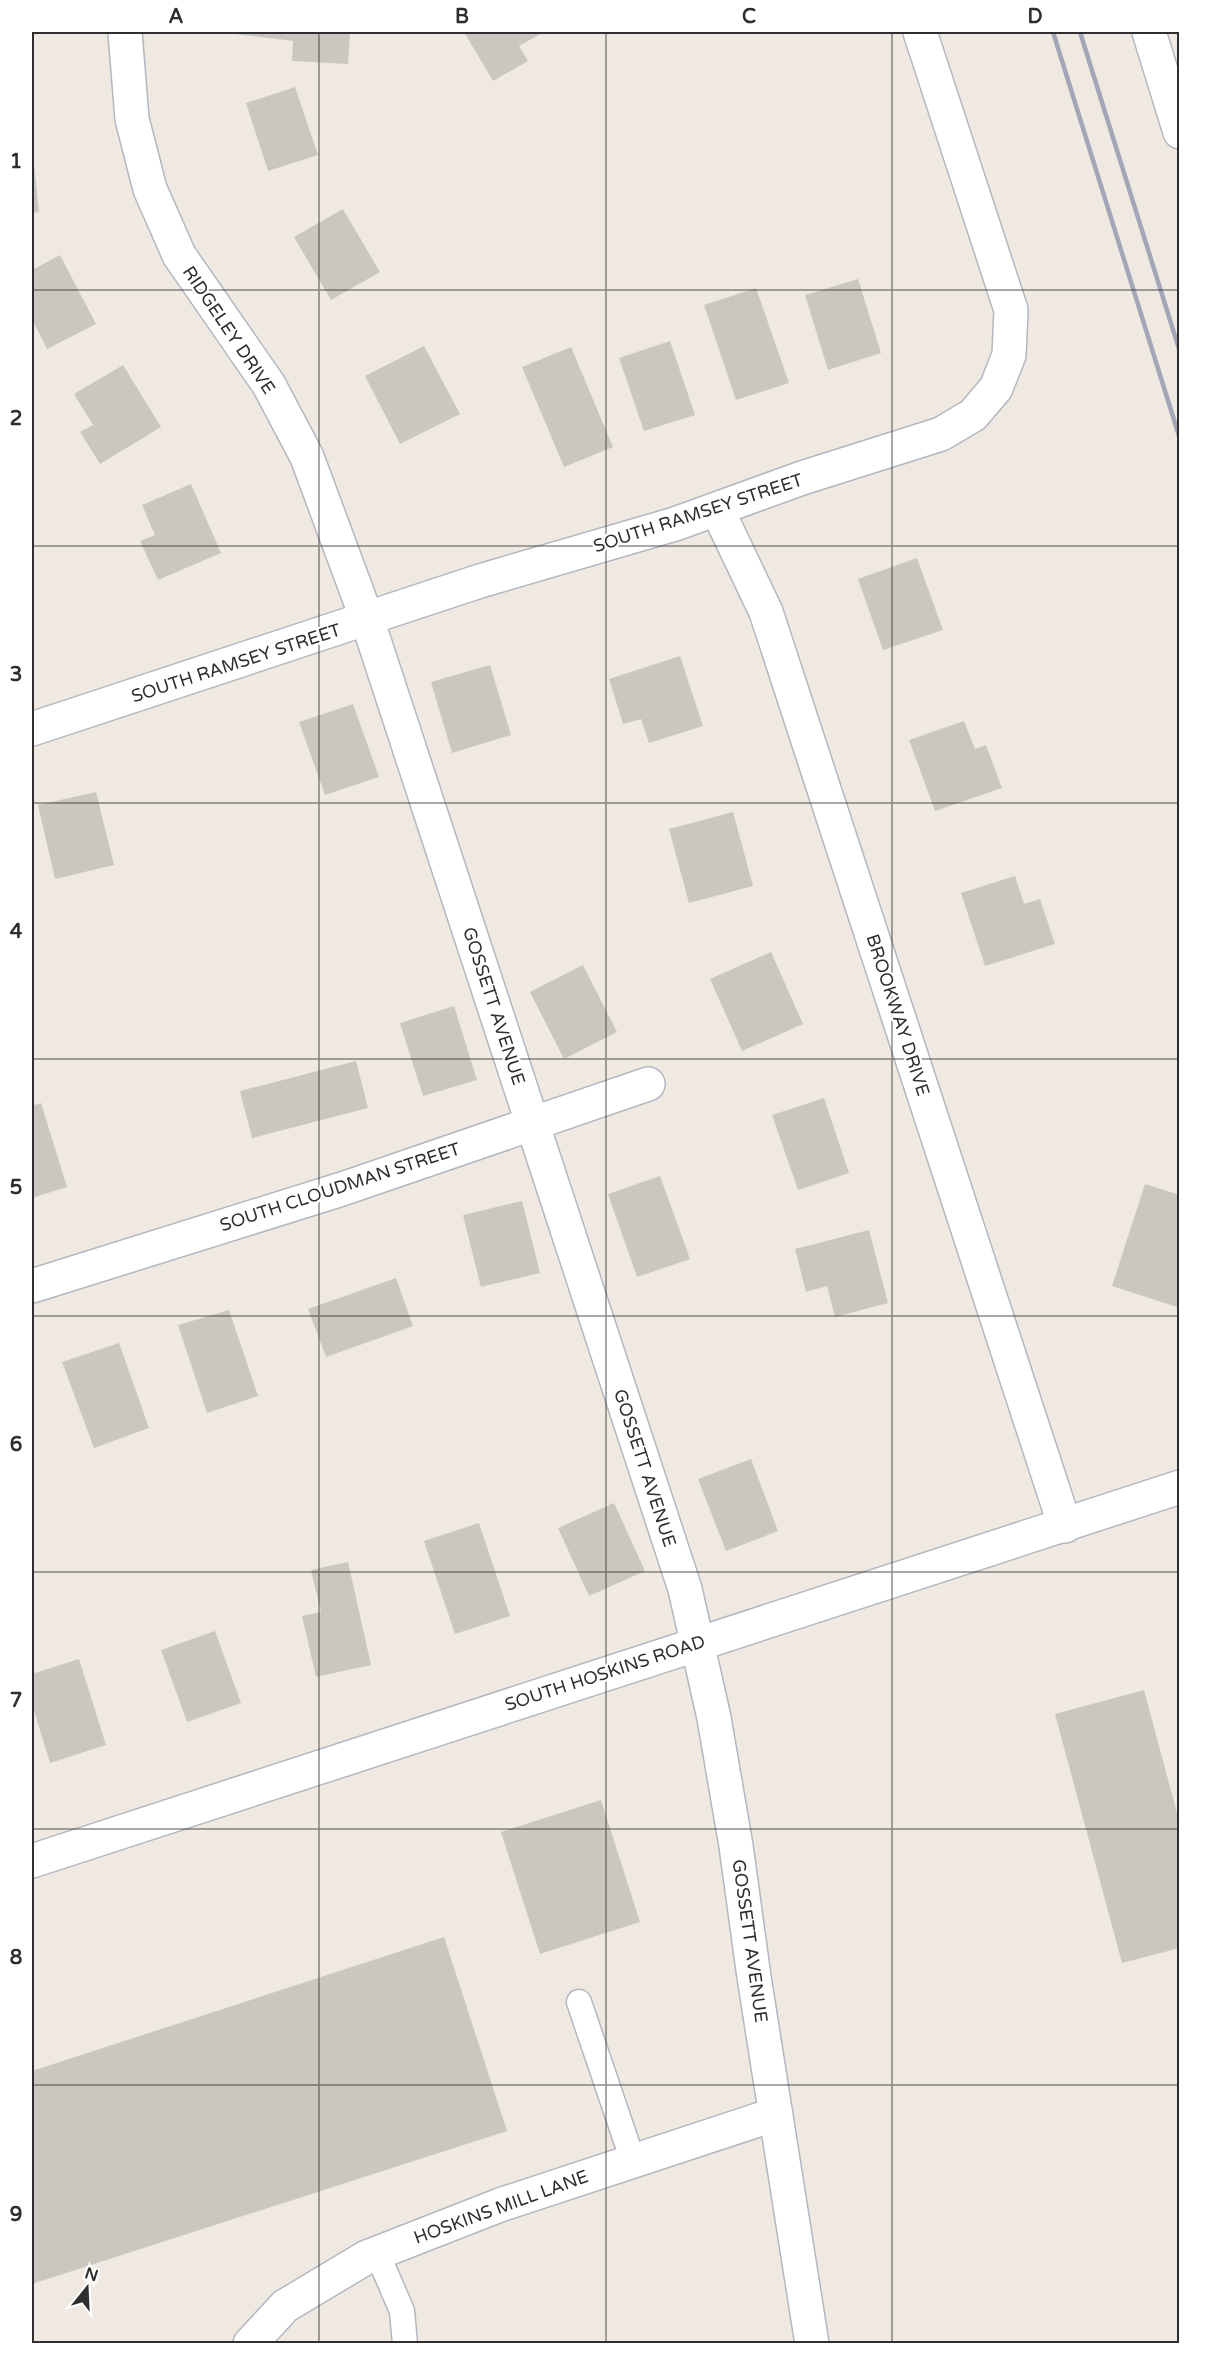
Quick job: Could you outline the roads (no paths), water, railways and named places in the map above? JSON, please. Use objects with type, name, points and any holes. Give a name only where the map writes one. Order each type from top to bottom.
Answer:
[{"type":"street","name":"RIDGELEY DRIVE","points":[[125,32],[132,119],[150,189],[179,255],[269,385],[307,457],[367,620]]},
{"type":"street","name":"SOUTH RAMSEY STREET","points":[[32,729],[480,581],[675,524],[802,478],[941,434],[973,415],[996,388],[1009,355],[1011,310],[920,32]]},
{"type":"street","points":[[1149,32],[1179,132]]},
{"type":"street","name":"BROOKWAY DRIVE","points":[[717,509],[766,612],[1065,1526]]},
{"type":"street","name":"GOSSETT AVENUE","points":[[367,620],[685,1589],[714,1718],[736,1846],[812,2343]]},
{"type":"street","name":"SOUTH CLOUDMAN STREET","points":[[32,1286],[342,1189],[648,1084]]},
{"type":"street","name":"SOUTH HOSKINS ROAD","points":[[32,1861],[1179,1487]]},
{"type":"street","name":"HOSKINS MILL LANE","points":[[250,2343],[285,2306],[377,2253],[500,2205],[776,2114]]},
{"type":"lane","points":[[579,2002],[633,2161]]},
{"type":"lane","points":[[377,2253],[402,2311],[405,2343]]},
{"type":"railway","points":[[1053,32],[1180,439]]},
{"type":"railway","points":[[1080,32],[1180,352]]}]
